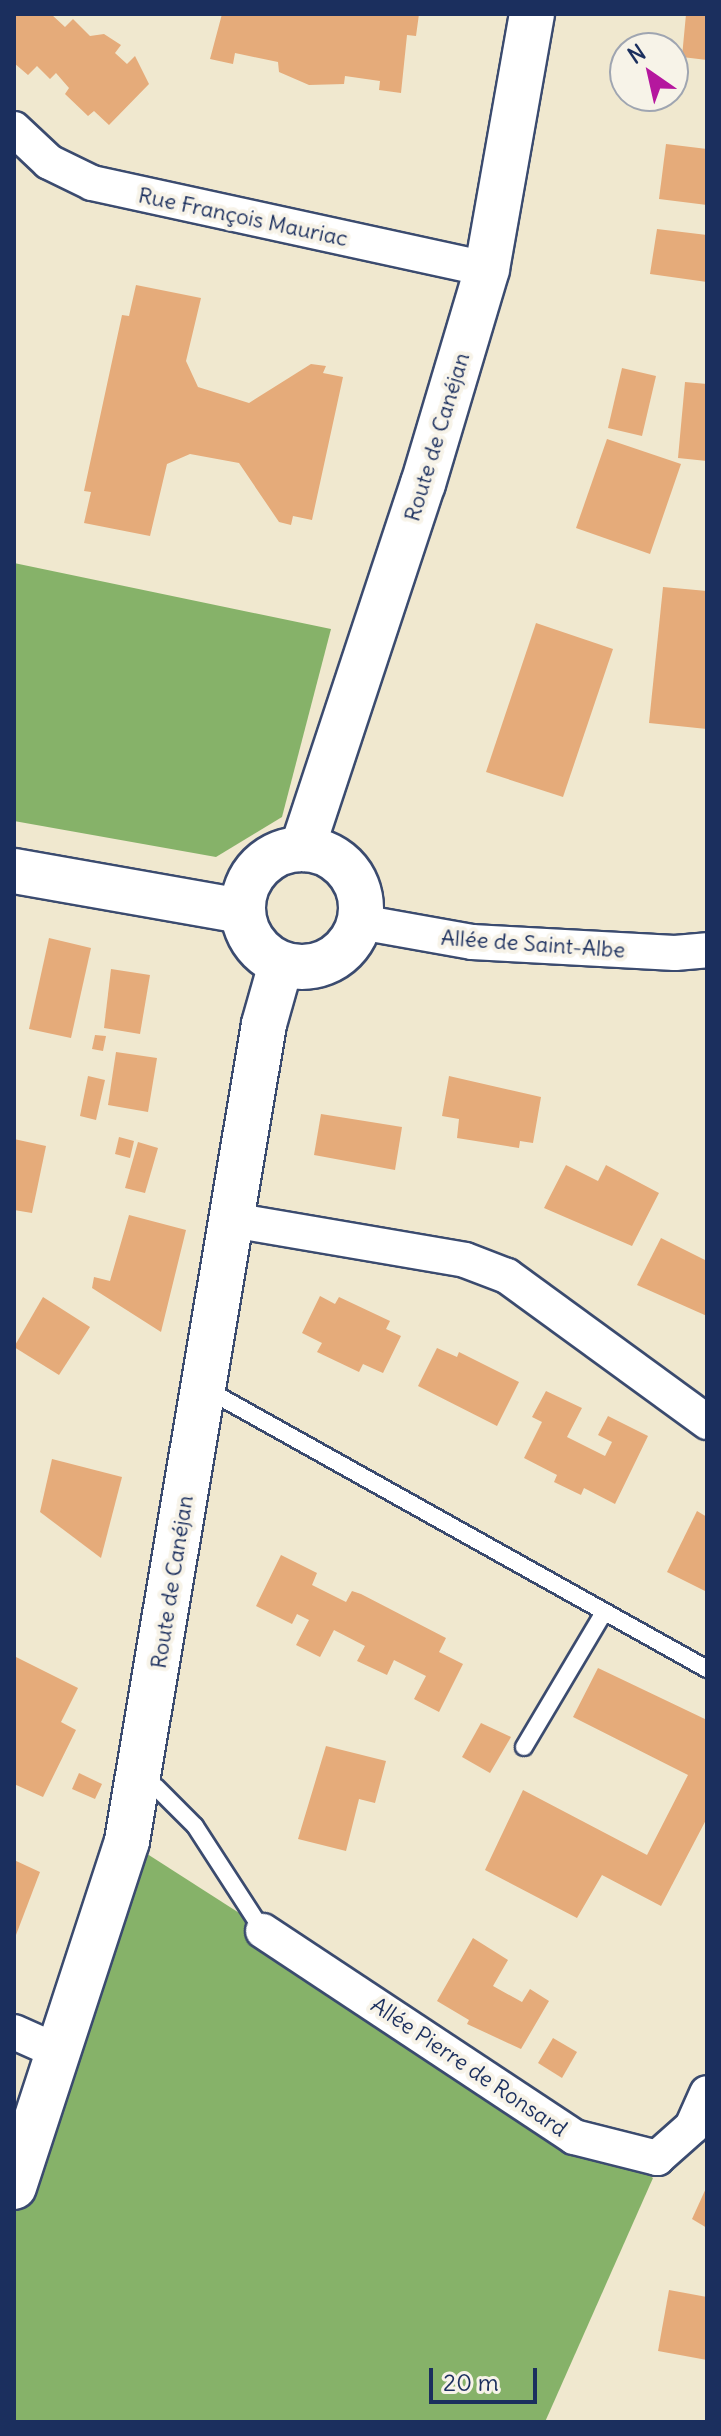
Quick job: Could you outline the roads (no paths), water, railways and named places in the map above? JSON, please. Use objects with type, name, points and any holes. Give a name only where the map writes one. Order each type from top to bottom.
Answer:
[{"type":"street","name":"Route de Canéjan","points":[[302,849],[414,515],[487,269],[532,14]]},
{"type":"street","name":"Rue François Mauriac","points":[[14,129],[49,162],[92,183],[487,269]]},
{"type":"street","points":[[302,849],[336,859],[349,871],[360,895],[360,922],[338,956],[301,968],[281,964],[253,943],[242,911],[249,883],[266,861],[302,849]]},
{"type":"street","points":[[14,871],[242,911]]},
{"type":"street","name":"Allée de Saint-Albe","points":[[360,922],[412,935],[472,942],[675,953],[707,950]]},
{"type":"street","name":"Route de Canéjan","points":[[14,2187],[61,2053],[127,1841],[264,1024],[281,964]]},
{"type":"street","points":[[232,1220],[465,1260],[507,1276],[707,1422]]},
{"type":"street","name":"Allée Pierre de Ronsard","points":[[263,1931],[574,2137],[657,2158],[692,2127],[707,2093]]},
{"type":"street","points":[[14,2032],[61,2053]]},
{"type":"lane","points":[[204,1388],[707,1669]]},
{"type":"lane","points":[[524,1747],[604,1612]]},
{"type":"lane","points":[[156,1787],[195,1826],[263,1931]]}]
